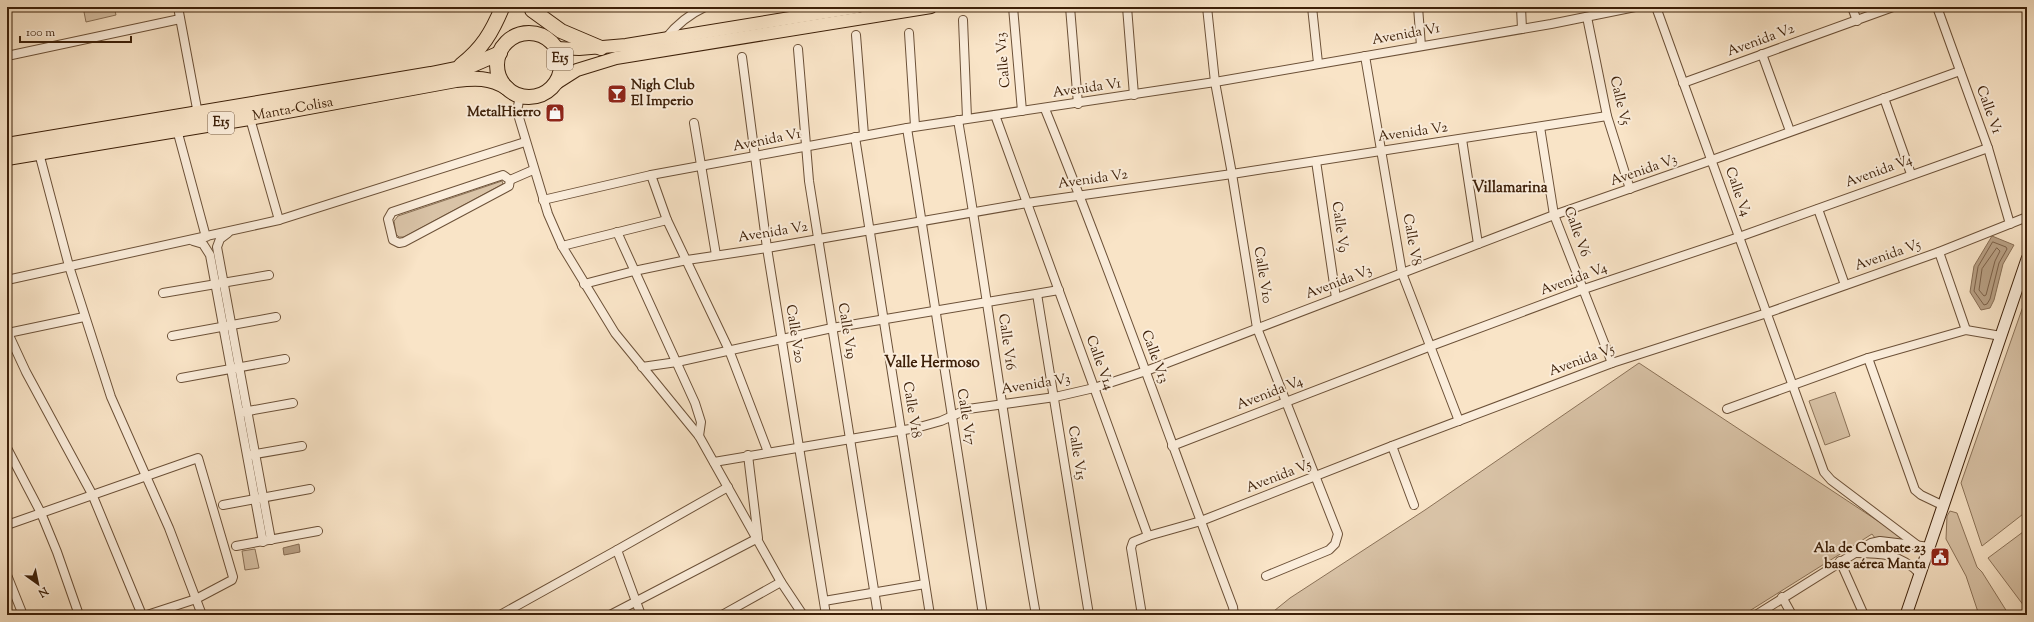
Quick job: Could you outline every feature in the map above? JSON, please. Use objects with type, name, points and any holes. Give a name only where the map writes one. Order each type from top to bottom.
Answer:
[{"type":"highway","points":[[502,8],[501,50],[497,62],[501,81],[507,88]]},
{"type":"highway","points":[[454,70],[473,56],[486,41],[502,8]]},
{"type":"highway","name":"E15","points":[[507,88],[520,96],[527,97],[543,94],[555,84],[561,66],[554,46],[531,8]]},
{"type":"highway","points":[[531,8],[562,31],[600,48]]},
{"type":"highway","name":"E15","points":[[501,50],[518,35],[527,33],[541,36],[554,46]]},
{"type":"highway","name":"Manta-Colisa","points":[[7,158],[175,124],[198,114],[248,112],[454,70],[482,62],[501,50]]},
{"type":"highway","name":"Manta-Colisa","points":[[7,145],[175,124],[456,80],[477,78],[489,80],[507,88]]},
{"type":"main road","points":[[554,46],[600,48],[857,7]]},
{"type":"main road","points":[[555,84],[577,70],[616,58],[931,7]]},
{"type":"street","points":[[178,7],[198,114]]},
{"type":"street","points":[[666,38],[675,26],[689,15],[705,7]]},
{"type":"street","name":"Calle V13","points":[[1012,7],[1022,111]]},
{"type":"street","points":[[1070,7],[1078,104]]},
{"type":"street","points":[[1127,7],[1134,96]]},
{"type":"street","name":"Calle V10","points":[[1207,7],[1215,82],[1232,174],[1257,328],[1338,534],[1336,544],[1329,550],[1266,576]]},
{"type":"street","points":[[1312,7],[1318,63]]},
{"type":"street","points":[[1418,7],[1421,46]]},
{"type":"street","points":[[1521,7],[1522,28]]},
{"type":"street","name":"Avenida V1","points":[[543,200],[651,175],[701,167],[911,127],[995,114],[1045,109],[1134,96],[1587,17],[1635,7]]},
{"type":"street","name":"Calle V4","points":[[1656,7],[1824,472],[1830,480],[1917,545]]},
{"type":"street","points":[[1852,7],[1857,20]]},
{"type":"street","name":"Avenida V2","points":[[1683,83],[1893,7]]},
{"type":"street","name":"Calle V1","points":[[1938,7],[1988,148],[2010,224]]},
{"type":"street","name":"Calle V5","points":[[1587,17],[1607,116],[1630,189]]},
{"type":"street","points":[[7,56],[180,19]]},
{"type":"street","points":[[963,20],[967,118]]},
{"type":"street","name":"Calle V17","points":[[909,33],[911,127],[922,220],[983,615]]},
{"type":"street","points":[[856,35],[864,136]]},
{"type":"street","name":"Calle V19","points":[[798,49],[806,147],[818,239],[878,615]]},
{"type":"street","points":[[1762,54],[1790,131]]},
{"type":"street","name":"Calle V8","points":[[1365,56],[1383,150],[1402,273],[1459,421]]},
{"type":"street","name":"Calle V20","points":[[742,57],[767,248],[826,615]]},
{"type":"street","name":"Avenida V3","points":[[714,462],[748,455],[901,431],[930,425],[968,409],[1055,397],[1094,388],[1146,371],[1554,215],[1960,71]]},
{"type":"street","points":[[520,96],[517,111],[525,142],[543,200],[552,225],[562,246],[615,333],[699,436],[758,538],[781,582],[803,615]]},
{"type":"street","points":[[1884,98],[1911,174]]},
{"type":"street","name":"Calle V13","points":[[1045,109],[1080,195],[1146,371],[1172,446],[1233,607],[1234,615]]},
{"type":"street","points":[[248,112],[279,220]]},
{"type":"street","name":"Calle V14","points":[[995,114],[1148,536]]},
{"type":"street","name":"Avenida V2","points":[[584,284],[634,271],[687,260],[767,248],[922,220],[1607,116]]},
{"type":"street","name":"Calle V16","points":[[958,120],[974,212],[1021,531],[1036,615]]},
{"type":"street","points":[[694,122],[716,255]]},
{"type":"street","points":[[175,124],[206,237]]},
{"type":"street","name":"Calle V6","points":[[1540,127],[1554,215],[1612,363]]},
{"type":"street","name":"Calle V18","points":[[855,137],[930,615]]},
{"type":"street","points":[[1462,139],[1478,244]]},
{"type":"street","points":[[7,280],[279,220],[525,142]]},
{"type":"street","name":"Avenida V4","points":[[1172,446],[1431,346],[1584,289],[1739,237],[1911,174],[1988,148]]},
{"type":"street","points":[[39,152],[84,317],[112,397],[147,476],[202,615]]},
{"type":"street","name":"Calle V9","points":[[1316,161],[1336,298]]},
{"type":"street","points":[[510,180],[507,176],[503,175],[392,212],[388,219],[393,240],[399,243],[404,242],[508,186],[510,180],[533,170]]},
{"type":"street","points":[[651,175],[667,220],[729,350],[768,452]]},
{"type":"street","points":[[1818,209],[1845,285]]},
{"type":"street","name":"Avenida V5","points":[[1148,536],[1200,521],[1392,446],[1612,363],[1767,313],[1939,252],[2027,218]]},
{"type":"street","points":[[562,246],[667,220]]},
{"type":"street","points":[[229,232],[220,239],[214,256],[267,541]]},
{"type":"street","points":[[617,232],[695,403],[701,422],[699,436]]},
{"type":"street","points":[[191,240],[203,244],[214,256]]},
{"type":"street","points":[[1939,252],[1966,330]]},
{"type":"street","points":[[1906,615],[2027,259]]},
{"type":"street","points":[[163,294],[269,275]]},
{"type":"street","points":[[642,367],[677,362],[832,328],[1059,290]]},
{"type":"street","name":"Calle V15","points":[[1037,294],[1055,397],[1089,615]]},
{"type":"street","points":[[84,317],[7,332],[26,372],[92,494],[142,615]]},
{"type":"street","points":[[172,336],[276,317]]},
{"type":"street","points":[[1727,409],[1868,358],[1966,330],[2001,336]]},
{"type":"street","points":[[1868,358],[1916,490],[1921,495],[1944,506]]},
{"type":"street","points":[[181,378],[285,360]]},
{"type":"street","points":[[243,412],[293,402]]},
{"type":"street","points":[[251,455],[302,446]]},
{"type":"street","points":[[1392,446],[1414,505]]},
{"type":"street","points":[[7,448],[41,513],[57,552],[79,615]]},
{"type":"street","points":[[748,455],[758,538]]},
{"type":"street","points":[[7,525],[198,458],[233,577],[230,581],[196,599],[147,615]]},
{"type":"street","points":[[500,615],[728,487]]},
{"type":"street","points":[[223,505],[310,489]]},
{"type":"street","points":[[236,546],[318,531]]},
{"type":"street","points":[[1142,615],[1131,548],[1133,542],[1148,536]]},
{"type":"street","points":[[610,615],[636,600],[758,538]]},
{"type":"street","points":[[1756,615],[1782,597],[1871,543],[1880,541],[1930,547]]},
{"type":"street","points":[[617,550],[641,615]]},
{"type":"street","points":[[1854,553],[1884,554],[1901,558],[1920,574]]},
{"type":"street","points":[[1840,561],[1864,615]]},
{"type":"street","points":[[7,575],[23,615]]},
{"type":"street","points":[[722,615],[781,582]]},
{"type":"street","points":[[824,601],[925,584]]},
{"type":"street","points":[[1782,597],[1792,615]]},
{"type":"shaded area","points":[[83,7],[114,7],[116,15],[86,22]]},
{"type":"shaded area","points":[[502,181],[503,184],[404,237],[399,237],[396,234],[394,221],[398,216]]},
{"type":"shaded area","points":[[2027,295],[2027,511],[1982,546],[1961,483]]},
{"type":"shaded area","points":[[1639,363],[1884,525],[1903,540],[1875,538],[1872,534],[1743,615],[1269,615],[1290,598],[1425,510]]},
{"type":"shaded area","points":[[1835,392],[1850,436],[1825,445],[1809,401]]},
{"type":"shaded area","points":[[1950,511],[1957,513],[1977,567],[1982,572],[2009,615],[1979,615],[1966,576],[1946,539],[1947,516]]},
{"type":"shaded area","points":[[2027,529],[2027,610],[1988,558]]},
{"type":"shaded area","points":[[255,549],[259,568],[245,570],[242,551]]},
{"type":"water","points":[[1992,236],[2014,245],[2003,264],[1994,300],[1990,308],[1981,310],[1970,292],[1974,266]]},
{"type":"water","points":[[299,544],[300,552],[284,555],[283,548]]},
{"type":"place","name":"Nigh Club El Imperio","points":[[617,94]]},
{"type":"place","name":"MetalHierro","points":[[555,113]]},
{"type":"place","name":"Ala de Combate 23 base aérea Manta","points":[[1940,557]]},
{"type":"district","name":"Villamarina","points":[[1510,188]]},
{"type":"district","name":"Valle Hermoso","points":[[932,363]]}]
